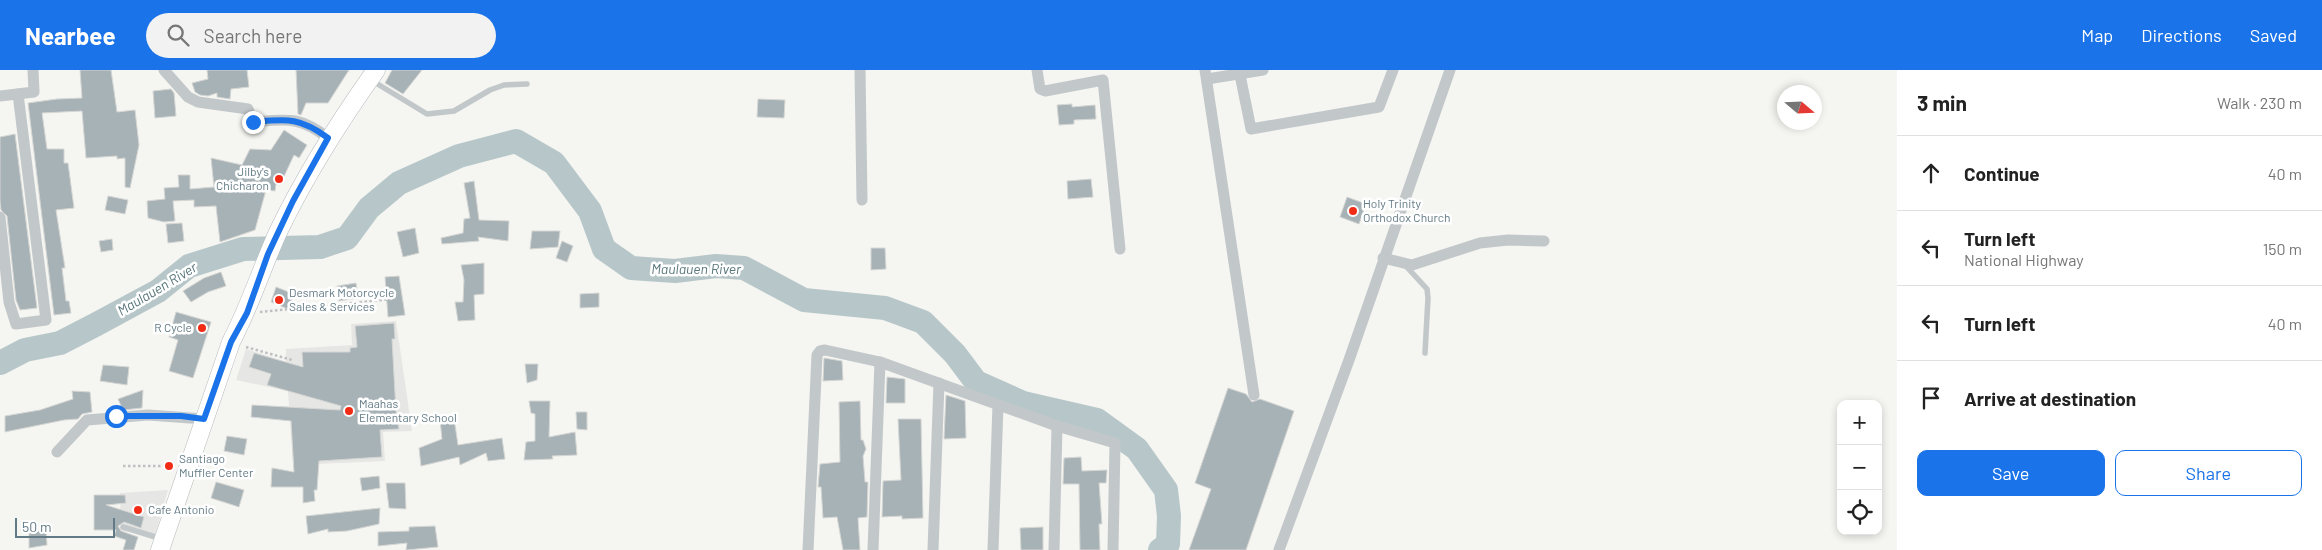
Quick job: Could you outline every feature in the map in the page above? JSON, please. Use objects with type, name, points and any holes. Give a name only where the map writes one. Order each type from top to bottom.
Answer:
[{"type":"main road","points":[[163,545],[231,342],[247,313],[268,254],[328,138],[373,74]]},
{"type":"street","points":[[0,96],[34,92],[33,70]]},
{"type":"street","points":[[164,70],[188,97],[198,102],[248,108],[253,122],[291,119],[314,127],[328,138]]},
{"type":"street","points":[[860,70],[862,200]]},
{"type":"street","points":[[1037,70],[1040,89],[1045,91],[1102,75],[1120,249]]},
{"type":"street","points":[[1254,395],[1206,75],[1263,70]]},
{"type":"street","points":[[1240,72],[1251,128],[1379,107],[1393,70]]},
{"type":"street","points":[[1279,550],[1450,70]]},
{"type":"street","points":[[0,217],[9,302],[13,318],[16,324],[46,320],[18,94]]},
{"type":"street","points":[[1383,258],[1403,264],[1422,263],[1486,242],[1508,240],[1544,241]]},
{"type":"street","points":[[808,550],[817,356],[820,351],[825,350],[880,362],[1057,426],[1115,443],[1113,550]]},
{"type":"street","points":[[873,550],[880,362]]},
{"type":"street","points":[[933,550],[939,383]]},
{"type":"street","points":[[993,550],[998,405]]},
{"type":"street","points":[[57,452],[87,420],[148,415],[204,419]]},
{"type":"street","points":[[1054,550],[1057,426]]},
{"type":"lane","points":[[373,74],[415,108],[427,114],[454,111],[490,90],[504,85],[527,84]]},
{"type":"lane","points":[[1403,264],[1427,289],[1425,353]]},
{"type":"lane","points":[[123,527],[163,545]]},
{"type":"path","points":[[247,313],[393,299]]},
{"type":"path","points":[[231,342],[292,360]]},
{"type":"path","points":[[123,466],[189,467]]},
{"type":"shaded area","name":"Maahas Elementary School","points":[[396,321],[412,431],[383,432],[385,461],[293,465],[288,391],[236,380],[246,349],[286,362],[286,349],[352,345],[351,324]]},
{"type":"shaded area","points":[[168,490],[155,535],[121,531],[120,493]]},
{"type":"building","points":[[80,70],[111,70],[117,112],[135,110],[139,145],[130,188],[125,187],[125,158],[117,159],[117,156],[86,158],[82,111],[42,113],[47,149],[64,149],[64,163],[68,163],[74,208],[56,210],[65,268],[62,268],[66,301],[69,301],[71,313],[54,315],[28,103],[82,98]]},
{"type":"building","points":[[207,70],[247,70],[249,87],[231,89],[230,99],[217,97],[217,93],[208,96],[200,95],[195,92],[192,83],[208,79]]},
{"type":"building","points":[[296,70],[349,70],[328,103],[306,103],[301,115],[298,114]]},
{"type":"building","points":[[392,70],[422,70],[403,94],[385,83]]},
{"type":"building","points":[[171,89],[174,93],[176,116],[155,118],[153,91]]},
{"type":"building","points":[[758,99],[785,100],[784,118],[757,117]]},
{"type":"building","points":[[1072,104],[1072,107],[1095,105],[1096,119],[1074,120],[1074,124],[1059,125],[1057,105]]},
{"type":"building","points":[[284,130],[307,145],[299,158],[294,155],[280,185],[276,184],[275,191],[266,190],[255,230],[220,242],[216,206],[194,207],[194,200],[173,201],[175,221],[164,222],[148,218],[147,201],[165,199],[164,188],[179,187],[178,175],[190,175],[190,189],[214,187],[211,158],[242,165],[250,149],[271,150]]},
{"type":"building","points":[[15,134],[37,308],[20,310],[16,300],[7,216],[1,210],[0,201],[0,137]]},
{"type":"building","points":[[1091,179],[1093,197],[1068,199],[1067,181]]},
{"type":"building","points":[[474,181],[479,220],[509,221],[508,241],[478,237],[479,241],[442,244],[441,238],[463,233],[464,219],[470,218],[464,183]]},
{"type":"building","points":[[108,196],[128,200],[125,214],[105,210]]},
{"type":"building","name":"Holy Trinity Orthodox Church","points":[[1347,197],[1366,204],[1359,224],[1340,217]]},
{"type":"building","points":[[182,223],[184,241],[168,243],[166,224]]},
{"type":"building","points":[[415,228],[419,253],[403,257],[397,232]]},
{"type":"building","points":[[532,231],[560,231],[558,247],[530,249]]},
{"type":"building","points":[[112,239],[113,250],[101,252],[99,241]]},
{"type":"building","points":[[562,241],[573,246],[567,262],[556,258]]},
{"type":"building","points":[[871,248],[885,248],[886,269],[871,270]]},
{"type":"building","points":[[484,263],[484,294],[474,295],[475,320],[458,321],[455,302],[463,302],[464,280],[461,265]]},
{"type":"building","points":[[221,272],[226,286],[208,292],[191,302],[183,291],[204,278]]},
{"type":"building","points":[[399,276],[405,315],[388,317],[385,277]]},
{"type":"building","points":[[356,283],[358,298],[339,301],[337,286]]},
{"type":"building","points":[[276,287],[294,294],[288,309],[271,302]]},
{"type":"building","points":[[599,293],[599,307],[580,308],[580,294]]},
{"type":"building","points":[[176,312],[211,322],[193,378],[169,371],[178,340],[169,337]]},
{"type":"building","name":"Maahas Elementary School","points":[[394,323],[395,339],[392,339],[396,411],[399,429],[380,430],[382,457],[319,461],[317,490],[314,490],[315,501],[303,503],[303,487],[271,487],[272,468],[294,472],[291,421],[251,417],[252,405],[340,410],[341,406],[267,385],[271,374],[249,367],[254,353],[303,367],[302,352],[350,352],[350,348],[357,347],[355,326]]},
{"type":"building","points":[[824,358],[842,361],[843,380],[823,381]]},
{"type":"building","points":[[525,364],[538,364],[537,380],[527,383]]},
{"type":"building","points":[[103,365],[129,367],[127,385],[100,381]]},
{"type":"building","points":[[887,377],[905,379],[905,403],[886,403]]},
{"type":"building","points":[[1228,388],[1246,394],[1252,402],[1260,399],[1294,411],[1246,550],[1189,550],[1211,489],[1195,483]]},
{"type":"building","points":[[143,390],[142,408],[123,410],[118,399]]},
{"type":"building","points":[[72,391],[90,392],[92,412],[82,414],[78,419],[5,432],[5,416],[40,410],[73,399]]},
{"type":"building","points":[[946,395],[965,401],[966,438],[944,439]]},
{"type":"building","points":[[529,401],[550,401],[549,437],[575,432],[577,455],[552,456],[553,459],[524,460],[526,442],[535,441],[535,414],[531,413]]},
{"type":"building","points":[[860,401],[861,440],[863,440],[866,449],[863,456],[865,482],[868,482],[867,517],[858,518],[860,550],[843,550],[837,517],[823,518],[821,487],[818,487],[820,464],[840,462],[839,402]]},
{"type":"building","points":[[576,412],[587,412],[587,430],[577,429]]},
{"type":"building","points":[[454,418],[458,445],[502,438],[505,459],[488,461],[486,453],[460,465],[459,457],[421,466],[419,448],[442,439],[440,420]]},
{"type":"building","points":[[898,419],[921,419],[923,518],[902,519],[902,516],[882,517],[883,481],[901,480]]},
{"type":"building","points":[[227,436],[247,439],[244,455],[224,451]]},
{"type":"building","points":[[1081,457],[1082,471],[1107,470],[1106,483],[1099,483],[1102,524],[1099,524],[1100,550],[1080,550],[1079,484],[1063,484],[1064,458]]},
{"type":"building","points":[[379,476],[380,488],[362,491],[360,478]]},
{"type":"building","points":[[216,482],[244,490],[239,507],[211,498]]},
{"type":"building","points":[[386,483],[405,483],[406,509],[389,508]]},
{"type":"building","points":[[94,495],[125,495],[126,503],[106,505],[144,517],[141,528],[124,522],[118,526],[121,531],[138,537],[134,550],[123,550],[126,540],[114,536],[116,530],[94,530]]},
{"type":"building","points":[[380,508],[379,524],[347,531],[328,532],[328,529],[308,534],[306,516]]},
{"type":"building","points":[[435,526],[438,547],[406,550],[407,543],[378,546],[378,532],[409,531],[409,527]]},
{"type":"building","points":[[1043,527],[1043,550],[1021,550],[1020,528]]},
{"type":"building","points":[[46,530],[47,545],[29,548],[29,533]]},
{"type":"waterway","name":"Maulauen River","points":[[0,363],[25,350],[60,343],[158,291],[189,266],[243,249],[320,247],[347,238],[369,208],[399,183],[459,156],[516,141],[554,163],[590,211],[604,249],[631,268],[675,271],[716,266],[744,268],[804,300],[885,308],[923,322],[955,354],[976,382],[1023,403],[1097,420],[1137,449],[1166,490],[1169,516],[1168,544],[1160,550]]},
{"type":"place","name":"Jilby's Chicharon","points":[[279,179]]},
{"type":"place","name":"Holy Trinity Orthodox Church","points":[[1353,211]]},
{"type":"place","name":"Desmark Motorcycle Sales & Services","points":[[279,300]]},
{"type":"place","name":"R Cycle","points":[[202,328]]},
{"type":"place","name":"Maahas Elementary School","points":[[349,411]]},
{"type":"place","name":"Santiago Muffler Center","points":[[169,466]]},
{"type":"place","name":"Cafe Antonio","points":[[138,510]]},
{"type":"route","points":[[116,416],[181,416],[204,419],[231,342],[247,313],[268,254],[293,201],[328,138],[314,127],[291,119],[253,122]]}]
